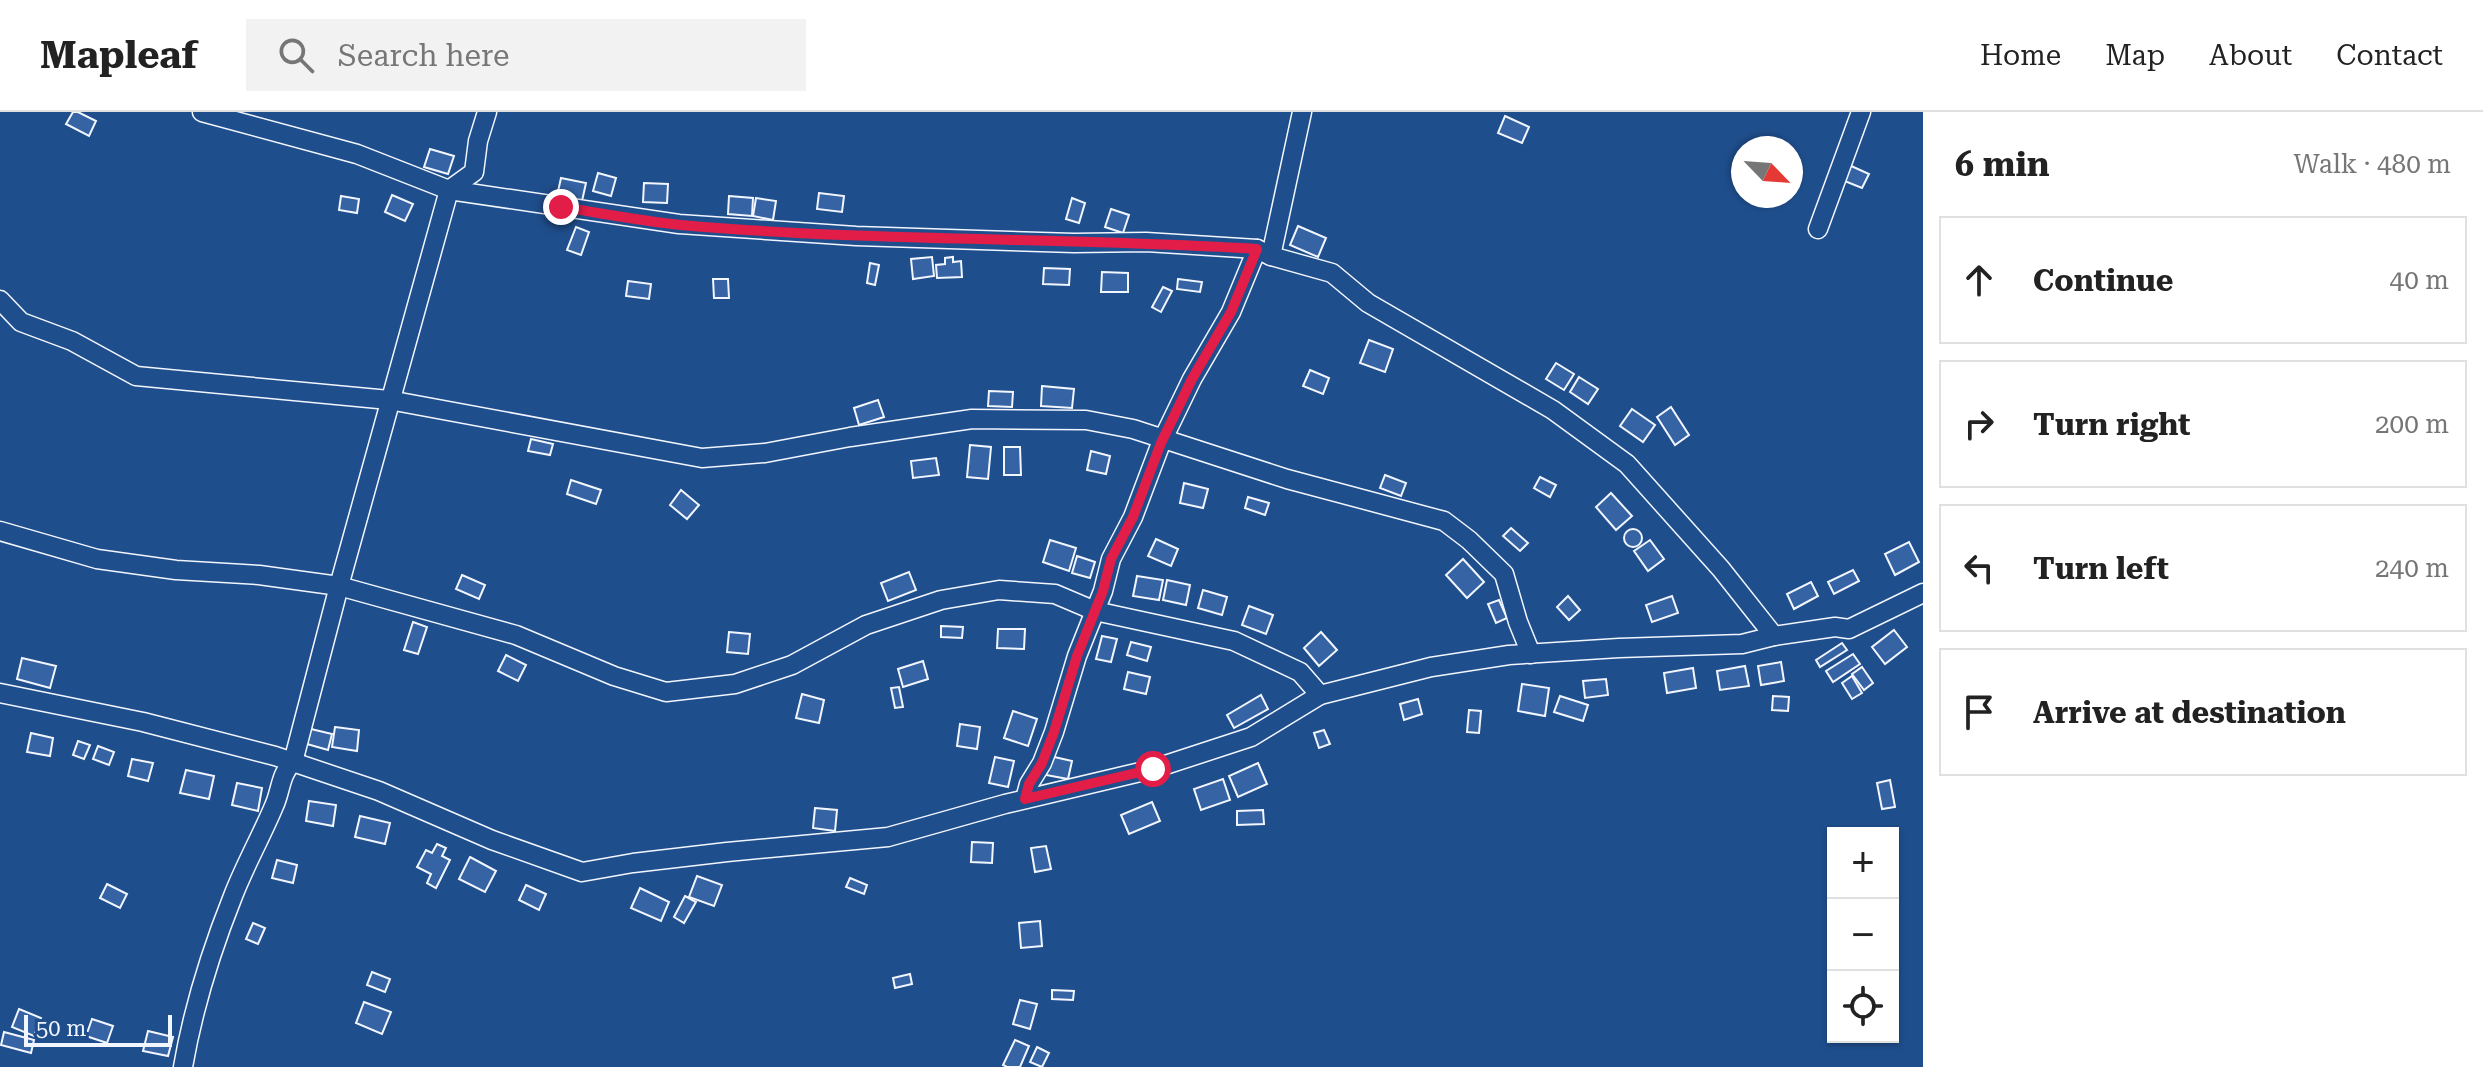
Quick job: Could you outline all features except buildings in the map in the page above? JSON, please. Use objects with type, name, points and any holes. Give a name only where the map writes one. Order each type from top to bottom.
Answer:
[{"type":"street","points":[[202,112],[357,154],[449,190],[679,224],[856,236],[1074,243],[1146,242],[1264,252],[1332,273],[1368,303],[1553,410],[1627,464],[1721,569],[1774,636]]},
{"type":"street","points":[[183,1067],[197,999],[231,900],[276,803],[287,768],[293,762],[389,400],[449,190],[474,172],[478,141],[487,112]]},
{"type":"street","points":[[1025,799],[1029,784],[1050,743],[1111,559],[1133,517],[1159,449],[1192,379],[1264,252],[1302,112]]},
{"type":"street","points":[[1818,229],[1861,112]]},
{"type":"street","points":[[0,300],[21,322],[72,341],[136,376],[389,400],[702,458],[765,453],[972,419],[1086,420],[1133,429],[1287,479],[1444,521],[1504,574],[1531,654]]},
{"type":"street","points":[[0,531],[97,559],[339,586],[516,635],[614,676],[666,692],[735,684],[792,665],[866,625],[941,600],[999,590],[1055,594],[1095,611],[1234,641],[1300,672],[1320,695]]},
{"type":"street","points":[[0,693],[143,722],[293,762],[379,791],[492,840],[582,872],[711,853],[888,837],[1025,799],[1153,769],[1251,737],[1320,695],[1431,667],[1509,655],[1742,644],[1835,627],[1849,629],[1923,593]]},
{"type":"route","points":[[561,207],[679,224],[856,236],[1074,243],[1146,242],[1257,249],[1231,312],[1192,379],[1161,443],[1133,517],[1111,559],[1103,591],[1077,656],[1047,753],[1029,784],[1025,799],[1153,769]]}]
